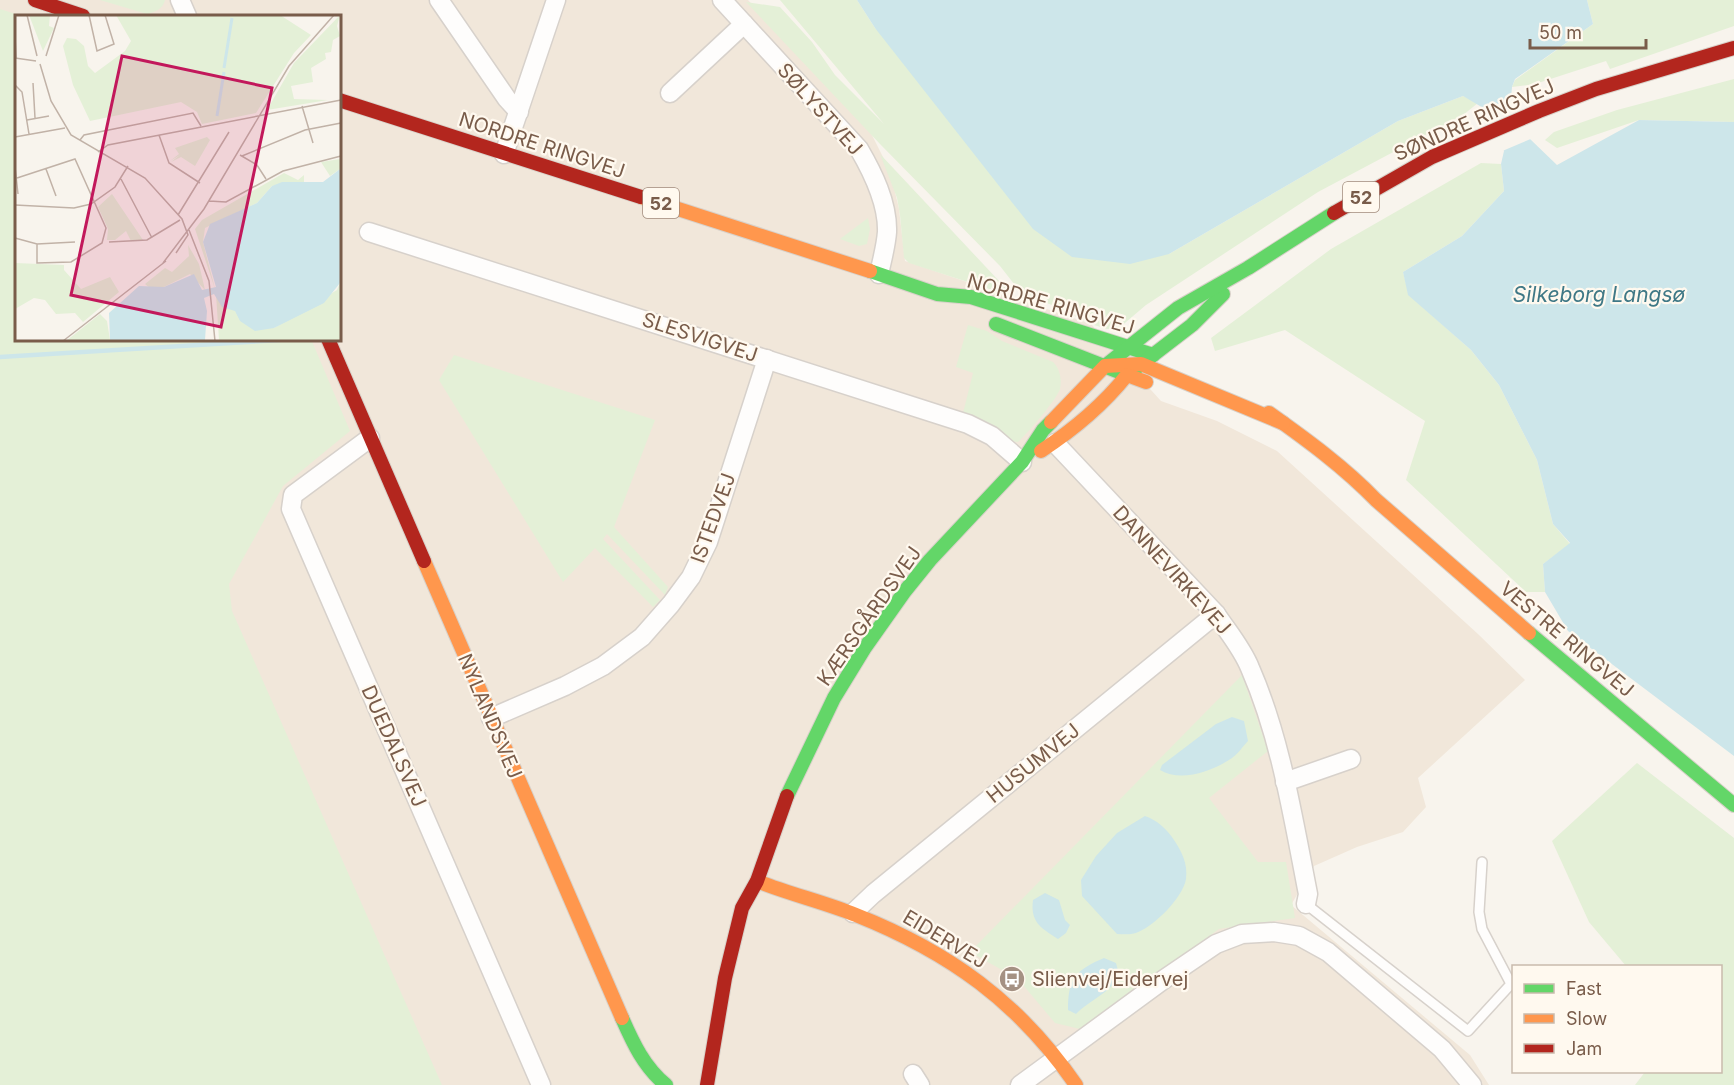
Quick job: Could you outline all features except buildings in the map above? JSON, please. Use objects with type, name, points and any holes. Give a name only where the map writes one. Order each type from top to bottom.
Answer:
[{"type":"main road","points":[[35,0],[80,15]]},
{"type":"main road","name":"SØNDRE RINGVEJ","points":[[1110,362],[1178,308],[1248,268],[1375,188],[1432,157],[1596,89],[1734,48]]},
{"type":"main road","name":"NORDRE RINGVEJ","points":[[340,100],[937,294],[971,297],[1153,355]]},
{"type":"main road","name":"SØNDRE RINGVEJ","points":[[1127,375],[1192,325],[1248,268]]},
{"type":"main road","name":"NORDRE RINGVEJ","points":[[937,294],[956,307]]},
{"type":"main road","name":"NORDRE RINGVEJ","points":[[986,319],[1110,362],[1127,375]]},
{"type":"main road","name":"NYLANDSVEJ","points":[[328,340],[636,1050],[656,1077],[666,1085]]},
{"type":"main road","points":[[1110,362],[1153,355]]},
{"type":"main road","name":"VESTRE RINGVEJ","points":[[1153,355],[1200,375],[1265,411],[1358,480],[1376,500],[1472,585],[1734,805]]},
{"type":"main road","points":[[1110,362],[1141,364],[1161,371],[1283,423]]},
{"type":"main road","name":"KÆRSGÅRDSVEJ","points":[[707,1085],[725,978],[742,908],[757,881],[789,792],[834,698],[864,649],[930,560],[1022,462],[1043,430],[1110,362]]},
{"type":"main road","points":[[1127,375],[1155,386]]},
{"type":"main road","name":"KÆRSGÅRDSVEJ","points":[[1022,462],[1055,443],[1111,394],[1127,375]]},
{"type":"main road","points":[[1196,402],[1253,425]]},
{"type":"main road","name":"VESTRE RINGVEJ","points":[[1292,448],[1351,487],[1376,500]]},
{"type":"main road","name":"KÆRSGÅRDSVEJ","points":[[752,925],[757,881]]},
{"type":"main road","name":"EIDERVEJ","points":[[757,881],[853,913],[922,945],[981,983],[1021,1018],[1076,1085]]},
{"type":"street","points":[[180,0],[187,15]]},
{"type":"street","points":[[439,0],[507,99],[519,112]]},
{"type":"street","points":[[504,154],[556,0]]},
{"type":"street","name":"SØLYSTVEJ","points":[[722,0],[859,148],[874,176],[883,204],[887,231],[879,274]]},
{"type":"street","points":[[670,93],[744,24]]},
{"type":"street","name":"SLESVIGVEJ","points":[[369,232],[968,424],[992,436],[1022,462]]},
{"type":"street","name":"ISTEDVEJ","points":[[491,718],[565,686],[603,666],[642,637],[671,604],[691,577],[708,542],[767,359]]},
{"type":"street","name":"DUEDALSVEJ","points":[[370,438],[293,495],[291,509],[541,1085]]},
{"type":"street","name":"DANNEVIRKEVEJ","points":[[1055,443],[1216,615],[1236,642],[1250,668],[1276,745],[1308,894],[1306,904]]},
{"type":"street","name":"HUSUMVEJ","points":[[853,913],[873,894],[1216,615]]},
{"type":"street","points":[[1285,782],[1351,759]]},
{"type":"street","points":[[1020,1085],[1216,944],[1242,934],[1274,932],[1299,936],[1328,951],[1442,1049],[1472,1085]]},
{"type":"lane","points":[[1306,904],[1468,1030],[1511,984],[1482,929],[1479,912],[1482,862]]},
{"type":"shaded area","points":[[0,0],[748,0],[870,131],[890,171],[899,209],[905,261],[1091,324],[1161,401],[1217,421],[1277,451],[1478,634],[1525,680],[1418,778],[1426,807],[1403,832],[1357,847],[1314,866],[1291,905],[1470,1055],[1489,1085],[0,1085]]},
{"type":"green space","points":[[100,0],[165,0],[161,8],[147,14]]},
{"type":"green space","points":[[780,0],[857,0],[875,28],[1169,254],[1398,121],[1463,96],[1478,103],[1463,115],[1318,192],[1146,305],[1119,328],[1107,329],[1022,294],[1000,266],[880,144],[746,2],[780,7],[812,42],[835,75],[884,124]]},
{"type":"green space","points":[[1587,0],[1734,0],[1734,26],[1610,69],[1606,61],[1535,84],[1512,87],[1515,80],[1593,24]]},
{"type":"green space","points":[[0,9],[19,15],[15,15],[15,340],[311,340],[350,431],[283,486],[229,584],[232,611],[442,1085],[0,1085]]},
{"type":"green space","points":[[1734,79],[1734,122],[1639,120],[1557,148],[1545,140],[1554,132],[1617,110]]},
{"type":"green space","points":[[880,154],[1014,297],[909,263],[904,258],[897,198]]},
{"type":"green space","points":[[1481,163],[1501,164],[1504,191],[1462,236],[1403,272],[1409,295],[1471,350],[1499,385],[1537,460],[1553,524],[1570,544],[1543,564],[1545,592],[1526,592],[1406,480],[1425,421],[1285,330],[1215,351],[1211,338],[1331,249]]},
{"type":"green space","points":[[868,218],[870,229],[867,244],[859,246],[840,239]]},
{"type":"green space","points":[[968,325],[987,331],[1002,341],[1053,362],[1059,371],[1061,385],[1058,394],[1018,442],[1011,441],[985,422],[963,413],[973,373],[956,367]]},
{"type":"green space","points":[[454,355],[655,420],[614,527],[668,587],[665,595],[607,534],[603,539],[660,600],[653,607],[595,548],[563,582],[439,380]]},
{"type":"green space","points":[[1242,675],[1268,751],[1209,798],[1258,862],[1286,862],[1295,918],[1219,929],[1080,1029],[1055,1023],[1018,979],[970,952]]},
{"type":"green space","points":[[1637,763],[1734,838],[1734,1085],[1635,1085],[1644,1073],[1722,1073],[1722,965],[1625,965],[1589,922],[1552,841]]},
{"type":"water","name":"Silkeborg Langsø","points":[[857,0],[1587,0],[1593,24],[1515,79],[1512,87],[1511,98],[1530,139],[1557,165],[1639,120],[1734,122],[1734,756],[1568,631],[1545,592],[1543,564],[1570,543],[1553,524],[1537,460],[1499,385],[1471,350],[1408,295],[1403,272],[1462,236],[1504,191],[1501,164],[1504,151],[1485,109],[1463,96],[1398,121],[1169,254],[1130,264],[1072,257],[1033,229],[875,28]]},
{"type":"water","points":[[1232,717],[1244,721],[1248,741],[1232,758],[1197,774],[1177,775],[1160,770],[1162,765],[1216,724]]},
{"type":"water","points":[[1145,816],[1161,825],[1180,849],[1186,868],[1186,879],[1184,887],[1173,903],[1151,925],[1136,933],[1117,934],[1082,896],[1081,880],[1096,856],[1117,833]]},
{"type":"water","points":[[1045,893],[1059,900],[1065,920],[1070,925],[1066,933],[1058,939],[1038,924],[1033,914],[1033,900]]},
{"type":"water","points":[[1104,958],[1116,963],[1119,974],[1112,986],[1076,1014],[1068,1010],[1072,983],[1080,971]]},
{"type":"pier","points":[[1514,97],[1533,138],[1500,152],[1483,111]]},
{"type":"waterway","points":[[0,357],[280,340]]},
{"type":"traffic: fast","points":[[1105,366],[1178,308],[1248,268],[1334,213]]},
{"type":"traffic: fast","points":[[870,271],[937,294],[971,297],[1153,355]]},
{"type":"traffic: fast","points":[[996,324],[1127,375],[1192,325],[1223,294]]},
{"type":"traffic: fast","points":[[787,796],[834,698],[864,649],[930,560],[1022,462],[1051,422]]},
{"type":"traffic: fast","points":[[1529,633],[1734,805]]},
{"type":"traffic: fast","points":[[622,1018],[645,1062],[666,1085]]},
{"type":"traffic: slow","points":[[641,197],[870,271]]},
{"type":"traffic: slow","points":[[1051,422],[1105,366],[1141,364],[1283,423]]},
{"type":"traffic: slow","points":[[1041,451],[1087,416],[1127,375],[1146,382]]},
{"type":"traffic: slow","points":[[1269,413],[1338,465],[1529,633]]},
{"type":"traffic: slow","points":[[424,561],[622,1018]]},
{"type":"traffic: slow","points":[[757,881],[856,915],[922,946],[951,963],[1006,1004],[1054,1055],[1076,1085]]},
{"type":"traffic: jam","points":[[35,0],[80,15]]},
{"type":"traffic: jam","points":[[1334,213],[1432,157],[1539,111],[1596,89],[1734,48]]},
{"type":"traffic: jam","points":[[340,100],[641,197]]},
{"type":"traffic: jam","points":[[328,340],[424,561]]},
{"type":"traffic: jam","points":[[707,1085],[725,978],[742,908],[757,881],[787,796]]},
{"type":"place","name":"Slienvej/Eidervej","points":[[1012,979]]}]
